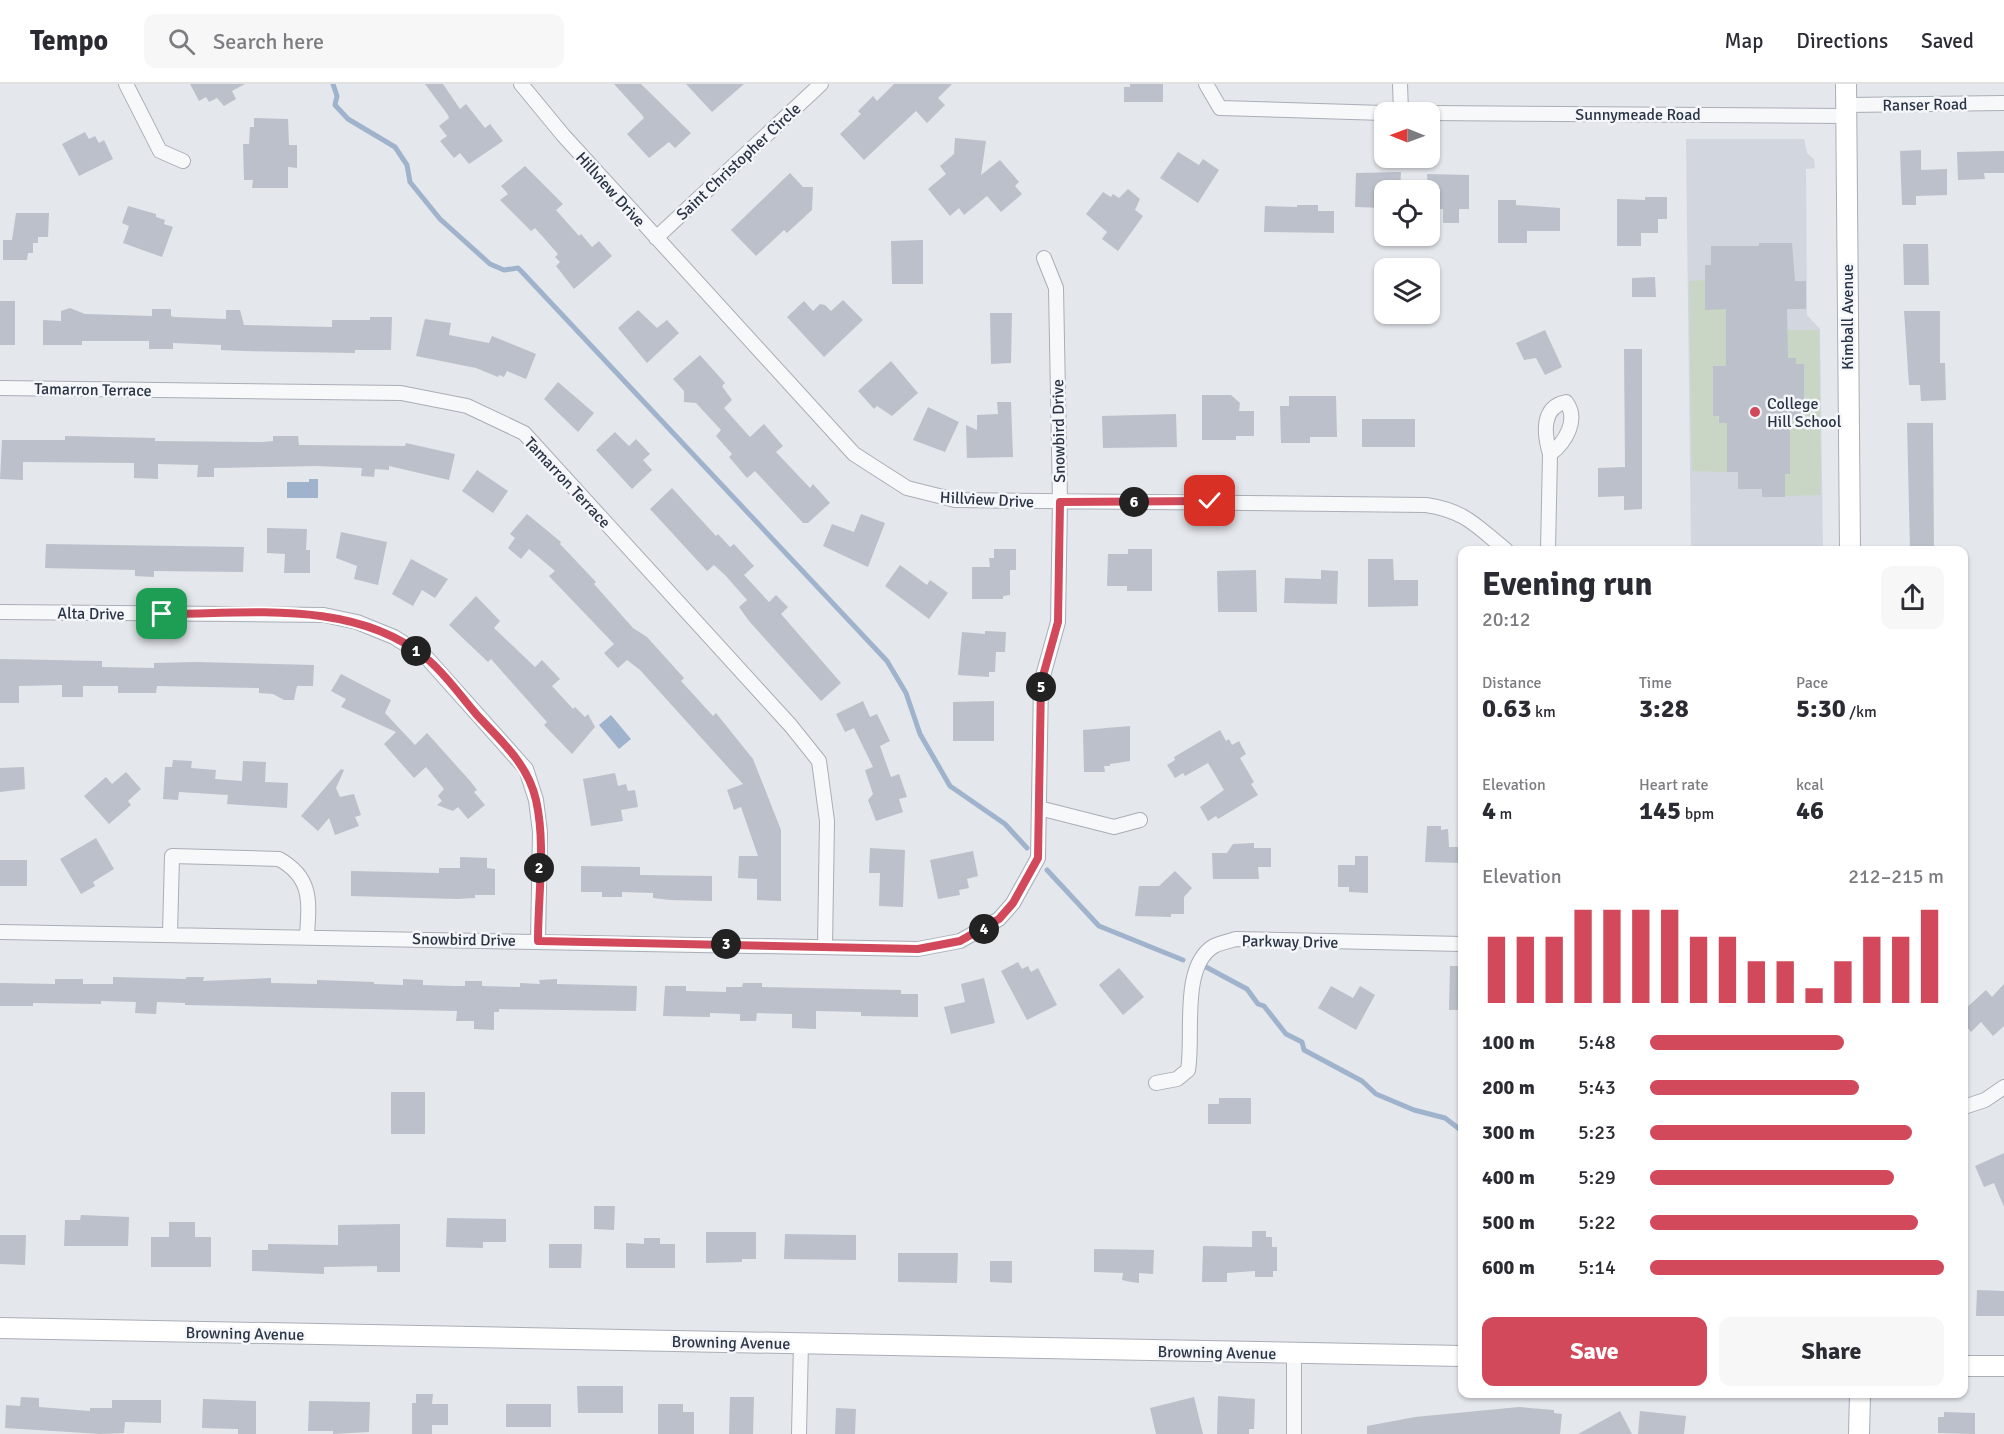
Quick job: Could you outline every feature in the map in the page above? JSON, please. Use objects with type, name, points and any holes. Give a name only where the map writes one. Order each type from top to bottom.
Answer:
[{"type":"street","points":[[126,84],[160,151],[183,161]]},
{"type":"street","name":"Hillview Drive","points":[[521,84],[563,135],[854,454],[907,488],[930,496],[955,500],[1426,506],[1451,509],[1466,517],[1501,546]]},
{"type":"street","name":"Saint Christopher Circle","points":[[656,238],[821,84]]},
{"type":"street","points":[[1206,84],[1220,108],[1374,112]]},
{"type":"street","points":[[1400,84],[1401,102]]},
{"type":"street","name":"Kimball Avenue","points":[[1846,84],[1850,546]]},
{"type":"street","name":"Ranser Road","points":[[1846,110],[2004,103]]},
{"type":"street","name":"Sunnymeade Road","points":[[1440,113],[1846,110]]},
{"type":"street","name":"Snowbird Drive","points":[[0,932],[918,949],[960,941],[982,930],[999,919],[1013,903],[1038,858],[1041,683],[1058,622],[1060,502],[1056,288],[1044,258]]},
{"type":"street","name":"Tamarron Terrace","points":[[0,388],[401,393],[467,406],[524,433],[791,726],[819,761],[827,821],[825,946]]},
{"type":"street","points":[[1548,546],[1550,454]]},
{"type":"street","name":"Alta Drive","points":[[0,612],[324,615],[357,622],[394,637],[426,658],[526,770],[536,800],[540,832],[538,941]]},
{"type":"street","points":[[1039,808],[1114,827],[1140,820]]},
{"type":"street","points":[[170,934],[172,856],[178,856],[279,860],[294,868],[307,892],[307,936]]},
{"type":"street","name":"Parkway Drive","points":[[1156,1083],[1178,1079],[1188,1070],[1191,1051],[1191,991],[1197,965],[1213,946],[1236,939],[1458,944]]},
{"type":"street","points":[[1968,1106],[1985,1100],[2004,1087]]},
{"type":"street","name":"Browning Avenue","points":[[0,1328],[1458,1356]]},
{"type":"street","points":[[799,1434],[801,1343]]},
{"type":"street","points":[[1294,1353],[1294,1434]]},
{"type":"street","points":[[1968,1366],[2004,1366]]},
{"type":"street","points":[[1859,1434],[1860,1398]]},
{"type":"shaded area","name":"College Hill School","points":[[1686,139],[1804,139],[1807,153],[1814,159],[1815,168],[1806,169],[1807,315],[1820,329],[1823,546],[1691,546]]},
{"type":"green space","points":[[1705,280],[1705,309],[1726,309],[1729,366],[1713,366],[1719,423],[1727,423],[1727,472],[1692,471],[1689,281]]},
{"type":"green space","points":[[1787,330],[1819,330],[1821,495],[1785,496],[1785,474],[1790,474],[1790,420],[1796,364],[1796,358],[1788,358]]},
{"type":"water","points":[[309,479],[318,479],[318,498],[287,498],[287,482],[309,482]]},
{"type":"water","points":[[611,715],[631,739],[619,749],[599,725]]},
{"type":"building","points":[[190,84],[245,84],[232,91],[236,99],[224,106],[217,98],[209,102],[206,97],[199,101]]},
{"type":"building","points":[[425,84],[443,84],[460,109],[466,104],[485,128],[490,124],[503,141],[469,164],[460,153],[454,158],[440,141],[447,136],[439,126],[449,118],[448,115]]},
{"type":"building","points":[[614,84],[641,84],[691,133],[675,148],[669,142],[649,158],[627,134],[644,118]]},
{"type":"building","points":[[686,84],[744,84],[712,112]]},
{"type":"building","points":[[894,84],[952,84],[938,98],[945,105],[927,123],[916,111],[864,160],[840,134],[861,114],[858,111],[873,96],[877,101]]},
{"type":"building","points":[[1130,84],[1163,84],[1163,102],[1124,102],[1124,87],[1130,87]]},
{"type":"building","points":[[254,118],[288,119],[289,145],[297,145],[297,168],[288,167],[288,188],[252,188],[253,180],[244,180],[243,144],[249,144],[250,127],[254,127]]},
{"type":"building","points":[[85,132],[89,139],[95,136],[99,143],[104,140],[113,159],[79,176],[62,144]]},
{"type":"building","points":[[955,138],[986,141],[981,175],[1000,160],[1019,182],[1015,186],[1022,194],[1001,212],[987,196],[964,215],[959,208],[950,216],[928,189],[946,174],[940,166],[954,154]]},
{"type":"building","points":[[1921,150],[1921,170],[1947,169],[1947,195],[1916,196],[1916,205],[1902,205],[1900,151]]},
{"type":"building","points":[[2004,151],[2004,173],[1984,173],[1985,179],[1958,180],[1957,152]]},
{"type":"building","points":[[1178,152],[1199,165],[1203,159],[1219,170],[1198,203],[1160,178]]},
{"type":"building","points":[[525,166],[563,204],[556,210],[579,236],[581,234],[592,247],[599,241],[612,256],[574,289],[556,266],[560,262],[555,257],[558,254],[535,228],[531,231],[500,200],[508,194],[501,186]]},
{"type":"building","points":[[1401,172],[1401,180],[1374,180],[1374,208],[1355,207],[1356,173]]},
{"type":"building","points":[[790,173],[803,187],[813,187],[812,210],[787,233],[784,230],[756,256],[731,230]]},
{"type":"building","points":[[1427,174],[1469,175],[1469,209],[1459,209],[1459,223],[1443,223],[1443,209],[1440,209],[1440,180],[1428,180]]},
{"type":"building","points":[[1128,189],[1140,199],[1135,210],[1143,216],[1118,251],[1102,239],[1107,232],[1086,214],[1103,192],[1111,197],[1113,194],[1119,198]]},
{"type":"building","points":[[1645,197],[1667,197],[1667,219],[1658,219],[1658,233],[1641,233],[1641,246],[1617,246],[1617,199],[1645,200]]},
{"type":"building","points":[[1498,200],[1516,200],[1516,205],[1560,208],[1560,231],[1527,231],[1527,243],[1498,243]]},
{"type":"building","points":[[1297,205],[1318,205],[1318,211],[1334,211],[1334,233],[1264,232],[1265,206],[1297,207]]},
{"type":"building","points":[[128,206],[156,214],[156,217],[165,220],[164,224],[173,227],[162,257],[123,243],[129,226],[122,223]]},
{"type":"building","points":[[16,213],[49,213],[48,237],[38,237],[38,243],[33,243],[33,253],[28,253],[27,260],[3,260],[3,240],[12,240]]},
{"type":"building","points":[[923,240],[923,284],[892,284],[891,241]]},
{"type":"building","points":[[1759,243],[1792,243],[1795,281],[1806,281],[1806,309],[1787,309],[1788,358],[1796,358],[1796,364],[1804,364],[1804,420],[1790,420],[1790,474],[1785,474],[1785,497],[1762,497],[1762,489],[1738,489],[1738,472],[1727,472],[1727,423],[1719,423],[1719,416],[1713,416],[1713,366],[1726,366],[1726,309],[1705,310],[1705,265],[1711,265],[1711,246],[1759,246]]},
{"type":"building","points":[[1903,244],[1928,244],[1929,285],[1904,285]]},
{"type":"building","points":[[1655,277],[1656,297],[1632,297],[1632,278]]},
{"type":"building","points":[[843,300],[863,320],[824,357],[787,317],[804,301],[813,311],[820,304],[825,305],[831,311]]},
{"type":"building","points":[[0,301],[15,301],[15,345],[0,345]]},
{"type":"building","points":[[70,308],[85,314],[152,316],[152,309],[171,309],[171,316],[174,317],[226,319],[226,310],[240,310],[244,325],[332,327],[332,320],[370,320],[370,317],[392,317],[391,350],[355,350],[355,353],[243,351],[221,350],[221,345],[173,343],[173,349],[149,349],[149,341],[82,341],[82,345],[43,345],[43,320],[61,321],[61,311]]},
{"type":"building","points":[[638,310],[657,328],[667,320],[679,333],[647,363],[618,328]]},
{"type":"building","points":[[1904,311],[1940,311],[1940,363],[1945,363],[1946,400],[1921,401],[1920,385],[1909,385]]},
{"type":"building","points":[[990,313],[1012,313],[1011,363],[991,364]]},
{"type":"building","points":[[425,319],[451,323],[449,335],[489,343],[492,336],[536,354],[526,379],[507,371],[504,377],[499,375],[498,377],[476,368],[416,356]]},
{"type":"building","points":[[1545,330],[1562,367],[1545,375],[1536,358],[1524,360],[1516,343]]},
{"type":"building","points":[[1624,349],[1642,349],[1642,509],[1624,510],[1624,496],[1598,497],[1598,468],[1625,467]]},
{"type":"building","points":[[700,355],[725,383],[722,386],[732,400],[724,408],[750,437],[764,424],[783,446],[776,452],[810,488],[813,484],[830,503],[808,523],[803,523],[755,471],[747,478],[729,457],[732,454],[716,436],[721,430],[696,403],[684,402],[684,391],[673,379]]},
{"type":"building","points":[[891,361],[918,393],[892,416],[877,406],[874,409],[858,391]]},
{"type":"building","points":[[558,382],[594,413],[578,432],[544,399]]},
{"type":"building","points":[[1202,395],[1231,395],[1240,403],[1239,411],[1254,411],[1254,436],[1236,436],[1236,440],[1202,440]]},
{"type":"building","points":[[1289,396],[1336,396],[1337,437],[1310,437],[1310,443],[1281,443],[1280,406],[1289,406]]},
{"type":"building","points":[[997,402],[1011,402],[1013,457],[967,458],[966,425],[977,430],[977,415],[998,414]]},
{"type":"building","points":[[928,407],[959,422],[945,452],[913,440]]},
{"type":"building","points":[[1176,414],[1177,447],[1103,448],[1102,416]]},
{"type":"building","points":[[1362,419],[1415,419],[1415,447],[1362,447]]},
{"type":"building","points":[[1907,423],[1933,423],[1934,546],[1910,546]]},
{"type":"building","points":[[615,432],[629,446],[636,439],[650,454],[643,460],[652,470],[632,489],[596,450]]},
{"type":"building","points":[[65,436],[155,438],[155,441],[262,442],[273,441],[273,436],[298,436],[299,445],[405,446],[406,443],[455,454],[449,480],[389,466],[389,470],[375,469],[374,477],[361,476],[362,468],[316,466],[214,468],[214,477],[197,477],[198,465],[158,464],[158,479],[134,478],[134,463],[23,462],[23,480],[0,479],[2,440],[65,440]]},
{"type":"building","points":[[477,470],[508,491],[493,513],[462,491]]},
{"type":"building","points":[[672,488],[716,536],[718,534],[730,547],[734,544],[754,566],[744,575],[769,602],[776,595],[788,607],[781,614],[841,683],[821,701],[749,621],[739,607],[747,600],[726,576],[714,565],[707,571],[650,509]]},
{"type":"building","points":[[527,514],[561,542],[560,544],[596,582],[594,584],[633,628],[647,637],[684,678],[681,681],[713,716],[716,713],[753,759],[781,830],[781,901],[757,900],[757,879],[738,878],[739,856],[758,856],[741,807],[734,810],[727,790],[743,784],[640,670],[627,660],[618,668],[604,653],[614,644],[549,576],[555,571],[529,549],[521,559],[508,548],[515,538],[510,534]]},
{"type":"building","points":[[861,514],[885,523],[868,567],[823,546],[832,524],[854,532]]},
{"type":"building","points":[[267,528],[307,529],[306,550],[310,550],[310,573],[284,573],[285,554],[267,553]]},
{"type":"building","points":[[341,532],[387,542],[378,585],[354,579],[357,566],[336,558]]},
{"type":"building","points":[[46,544],[244,547],[243,572],[154,571],[154,577],[135,576],[135,570],[45,568]]},
{"type":"building","points":[[994,549],[1016,549],[1016,570],[1010,570],[1010,595],[1003,596],[1003,599],[972,599],[972,567],[990,567],[989,558],[994,558]]},
{"type":"building","points":[[1128,549],[1152,549],[1152,591],[1127,591],[1127,586],[1107,586],[1108,554],[1128,554]]},
{"type":"building","points":[[411,559],[448,579],[435,598],[422,590],[413,606],[392,594]]},
{"type":"building","points":[[1368,559],[1393,559],[1394,580],[1418,580],[1418,606],[1368,607]]},
{"type":"building","points":[[900,565],[927,585],[930,580],[948,593],[929,619],[885,586]]},
{"type":"building","points":[[1256,570],[1257,612],[1218,612],[1217,571]]},
{"type":"building","points":[[1321,570],[1338,571],[1337,604],[1284,603],[1285,578],[1321,579]]},
{"type":"building","points":[[476,596],[500,621],[494,628],[535,667],[542,660],[560,679],[552,686],[573,709],[575,707],[585,717],[588,714],[595,727],[572,754],[544,725],[547,722],[491,659],[488,662],[449,625]]},
{"type":"building","points":[[985,631],[1006,632],[1005,652],[996,652],[995,672],[989,672],[989,677],[958,675],[962,632],[985,634]]},
{"type":"building","points":[[0,659],[102,661],[102,667],[154,668],[154,663],[196,662],[314,665],[313,686],[297,686],[294,700],[284,700],[273,694],[259,693],[259,688],[157,686],[156,693],[118,693],[118,686],[83,686],[83,697],[62,697],[62,685],[19,686],[19,703],[0,703]]},
{"type":"building","points":[[341,674],[391,700],[385,713],[415,745],[427,733],[471,782],[477,790],[474,792],[485,805],[468,819],[458,807],[453,811],[437,805],[442,801],[438,796],[444,789],[426,767],[414,778],[384,744],[396,732],[341,707],[346,699],[331,691]]},
{"type":"building","points":[[863,701],[870,717],[877,714],[890,741],[880,746],[891,777],[899,774],[907,797],[899,799],[903,812],[876,821],[868,800],[873,794],[865,770],[873,767],[854,728],[845,732],[836,714]]},
{"type":"building","points":[[994,701],[994,741],[953,741],[953,702]]},
{"type":"building","points":[[1130,726],[1130,761],[1104,766],[1105,772],[1084,772],[1083,730]]},
{"type":"building","points":[[1220,730],[1226,741],[1229,739],[1232,745],[1239,741],[1246,754],[1240,758],[1254,782],[1251,784],[1258,795],[1218,819],[1216,816],[1208,821],[1200,807],[1224,790],[1208,763],[1185,776],[1183,773],[1175,778],[1167,765],[1175,760],[1174,757]]},
{"type":"building","points":[[173,760],[192,761],[191,768],[216,770],[215,779],[242,781],[243,761],[266,762],[265,782],[288,783],[287,808],[227,804],[228,795],[179,792],[178,800],[163,799],[165,767],[172,767]]},
{"type":"building","points":[[24,767],[25,789],[0,792],[0,768]]},
{"type":"building","points":[[341,769],[344,770],[336,788],[340,797],[354,794],[361,815],[355,817],[359,826],[335,835],[329,818],[318,831],[301,816]]},
{"type":"building","points":[[126,772],[141,789],[128,801],[131,805],[109,824],[84,796],[106,777],[112,784]]},
{"type":"building","points":[[615,773],[618,786],[626,784],[628,791],[635,790],[638,807],[621,810],[623,821],[591,826],[583,779]]},
{"type":"building","points":[[1427,826],[1441,826],[1441,830],[1448,829],[1449,847],[1458,847],[1458,863],[1425,862]]},
{"type":"building","points":[[96,838],[114,869],[93,882],[95,886],[81,894],[60,859]]},
{"type":"building","points":[[1254,843],[1254,848],[1271,848],[1271,867],[1258,867],[1259,879],[1213,879],[1212,853],[1227,853],[1233,844]]},
{"type":"building","points":[[870,848],[905,850],[903,907],[879,906],[880,873],[869,873]]},
{"type":"building","points":[[973,851],[978,876],[967,879],[969,888],[959,890],[960,895],[938,899],[930,860]]},
{"type":"building","points":[[1355,856],[1368,856],[1368,893],[1349,892],[1349,887],[1338,887],[1338,865],[1355,865]]},
{"type":"building","points":[[460,857],[487,858],[487,868],[495,869],[495,895],[475,895],[475,898],[457,899],[351,896],[351,871],[439,873],[439,868],[460,868]]},
{"type":"building","points":[[0,860],[27,860],[27,886],[0,886]]},
{"type":"building","points":[[581,866],[640,867],[640,875],[712,876],[712,901],[653,898],[653,893],[622,892],[622,897],[602,897],[602,892],[581,892]]},
{"type":"building","points":[[1175,871],[1192,888],[1184,897],[1184,914],[1171,914],[1171,917],[1135,916],[1139,886],[1159,886]]},
{"type":"building","points":[[1018,962],[1022,969],[1028,966],[1031,972],[1038,968],[1057,1005],[1027,1020],[1001,971]]},
{"type":"building","points":[[1450,966],[1458,966],[1458,1010],[1449,1010]]},
{"type":"building","points":[[1119,968],[1144,997],[1123,1015],[1099,985]]},
{"type":"building","points":[[113,977],[186,979],[186,977],[204,977],[203,981],[271,978],[271,983],[317,984],[317,980],[403,985],[403,979],[423,980],[423,985],[465,986],[465,981],[482,981],[482,986],[520,987],[520,983],[540,984],[539,980],[557,979],[557,984],[637,986],[636,1011],[499,1009],[499,1012],[494,1012],[494,1030],[474,1029],[474,1021],[456,1021],[457,1011],[185,1005],[185,1003],[157,1002],[156,1014],[135,1013],[136,1002],[33,1003],[33,1006],[0,1006],[0,983],[55,984],[55,979],[83,979],[83,984],[113,984]]},
{"type":"building","points":[[984,978],[995,1023],[951,1034],[944,1007],[965,1002],[961,984]]},
{"type":"building","points":[[743,983],[762,983],[762,987],[901,990],[901,994],[918,994],[918,1017],[861,1016],[861,1012],[816,1011],[816,1029],[792,1028],[792,1014],[757,1013],[756,1021],[740,1021],[740,1014],[710,1013],[710,1017],[663,1016],[665,986],[686,986],[686,991],[726,992],[726,987],[742,987]]},
{"type":"building","points":[[2004,984],[2004,1026],[1993,1036],[1981,1022],[1971,1032],[1968,1028],[1968,1006],[1986,990],[1992,997]]},
{"type":"building","points":[[1331,986],[1353,998],[1360,986],[1375,995],[1356,1030],[1318,1008]]},
{"type":"building","points":[[391,1092],[425,1092],[425,1134],[391,1134]]},
{"type":"building","points":[[1219,1098],[1251,1098],[1251,1124],[1208,1124],[1208,1104],[1219,1104]]},
{"type":"building","points":[[2004,1153],[2004,1207],[1994,1183],[1984,1187],[1975,1166]]},
{"type":"building","points":[[594,1206],[615,1206],[614,1230],[594,1229]]},
{"type":"building","points":[[81,1215],[129,1217],[128,1246],[64,1246],[65,1220],[80,1220]]},
{"type":"building","points":[[447,1218],[506,1219],[506,1242],[483,1242],[483,1248],[446,1247]]},
{"type":"building","points":[[169,1222],[195,1222],[195,1237],[211,1237],[211,1267],[151,1267],[151,1237],[169,1237]]},
{"type":"building","points":[[400,1224],[400,1272],[377,1272],[377,1266],[324,1267],[324,1274],[252,1271],[252,1250],[268,1250],[268,1244],[338,1245],[338,1225]]},
{"type":"building","points":[[1252,1231],[1266,1231],[1266,1237],[1272,1237],[1272,1247],[1277,1247],[1277,1271],[1273,1271],[1273,1277],[1255,1277],[1255,1271],[1227,1273],[1227,1282],[1202,1282],[1203,1246],[1252,1247]]},
{"type":"building","points":[[706,1232],[756,1232],[756,1259],[742,1259],[742,1262],[706,1263]]},
{"type":"building","points":[[785,1234],[856,1235],[856,1260],[784,1259]]},
{"type":"building","points":[[0,1235],[26,1235],[25,1265],[0,1264]]},
{"type":"building","points":[[644,1238],[660,1238],[660,1244],[675,1244],[675,1268],[626,1268],[626,1243],[644,1244]]},
{"type":"building","points":[[549,1244],[582,1244],[581,1268],[549,1268]]},
{"type":"building","points":[[1094,1249],[1154,1250],[1153,1274],[1139,1273],[1139,1283],[1122,1280],[1123,1273],[1094,1272]]},
{"type":"building","points":[[898,1253],[958,1253],[957,1283],[898,1282]]},
{"type":"building","points":[[990,1261],[1012,1261],[1012,1283],[990,1282]]},
{"type":"building","points":[[1977,1290],[2004,1291],[2004,1316],[1976,1316]]},
{"type":"building","points":[[577,1386],[623,1386],[623,1413],[578,1413]]},
{"type":"building","points":[[416,1394],[433,1394],[432,1404],[448,1404],[448,1425],[432,1425],[432,1434],[412,1434],[412,1403],[416,1403]]},
{"type":"building","points":[[1218,1396],[1255,1399],[1254,1429],[1249,1429],[1249,1434],[1217,1434]]},
{"type":"building","points":[[21,1397],[39,1398],[39,1407],[90,1411],[90,1408],[112,1408],[112,1400],[161,1400],[161,1423],[125,1422],[124,1433],[101,1434],[5,1428],[6,1405],[20,1406]]},
{"type":"building","points":[[730,1397],[754,1397],[753,1434],[729,1434]]},
{"type":"building","points":[[1194,1397],[1203,1434],[1156,1434],[1150,1408]]},
{"type":"building","points":[[203,1399],[256,1401],[256,1434],[238,1434],[238,1429],[202,1428]]},
{"type":"building","points":[[309,1401],[370,1402],[369,1432],[333,1434],[333,1431],[308,1431]]},
{"type":"building","points":[[506,1404],[551,1404],[551,1427],[506,1427]]},
{"type":"building","points":[[658,1404],[683,1404],[683,1412],[694,1412],[694,1434],[658,1434]]},
{"type":"building","points":[[1519,1407],[1554,1410],[1554,1413],[1562,1414],[1560,1434],[1367,1434],[1367,1426],[1415,1417]]},
{"type":"building","points":[[836,1408],[856,1409],[855,1434],[835,1434]]},
{"type":"building","points":[[1620,1411],[1632,1434],[1578,1434]]},
{"type":"building","points":[[1640,1411],[1686,1416],[1684,1434],[1638,1434]]},
{"type":"building","points":[[1944,1412],[1975,1413],[1975,1434],[1938,1433],[1938,1417],[1944,1417]]},
{"type":"waterway","points":[[333,84],[337,96],[335,105],[348,119],[395,147],[407,165],[410,182],[440,219],[490,264],[504,270],[518,268],[887,661],[906,693],[920,734],[950,786],[1005,824],[1027,848]]},
{"type":"waterway","points":[[1047,870],[1099,926],[1183,960]]},
{"type":"waterway","points":[[1206,967],[1247,989],[1286,1034],[1302,1042],[1304,1050],[1362,1081],[1376,1094],[1414,1110],[1445,1118],[1458,1128]]},
{"type":"place","name":"College Hill School","points":[[1755,412]]},
{"type":"route","points":[[162,614],[324,615],[357,622],[394,637],[426,658],[526,770],[536,800],[540,832],[538,941],[918,949],[960,941],[999,919],[1013,903],[1038,858],[1041,683],[1058,622],[1060,502],[1210,501]]}]
